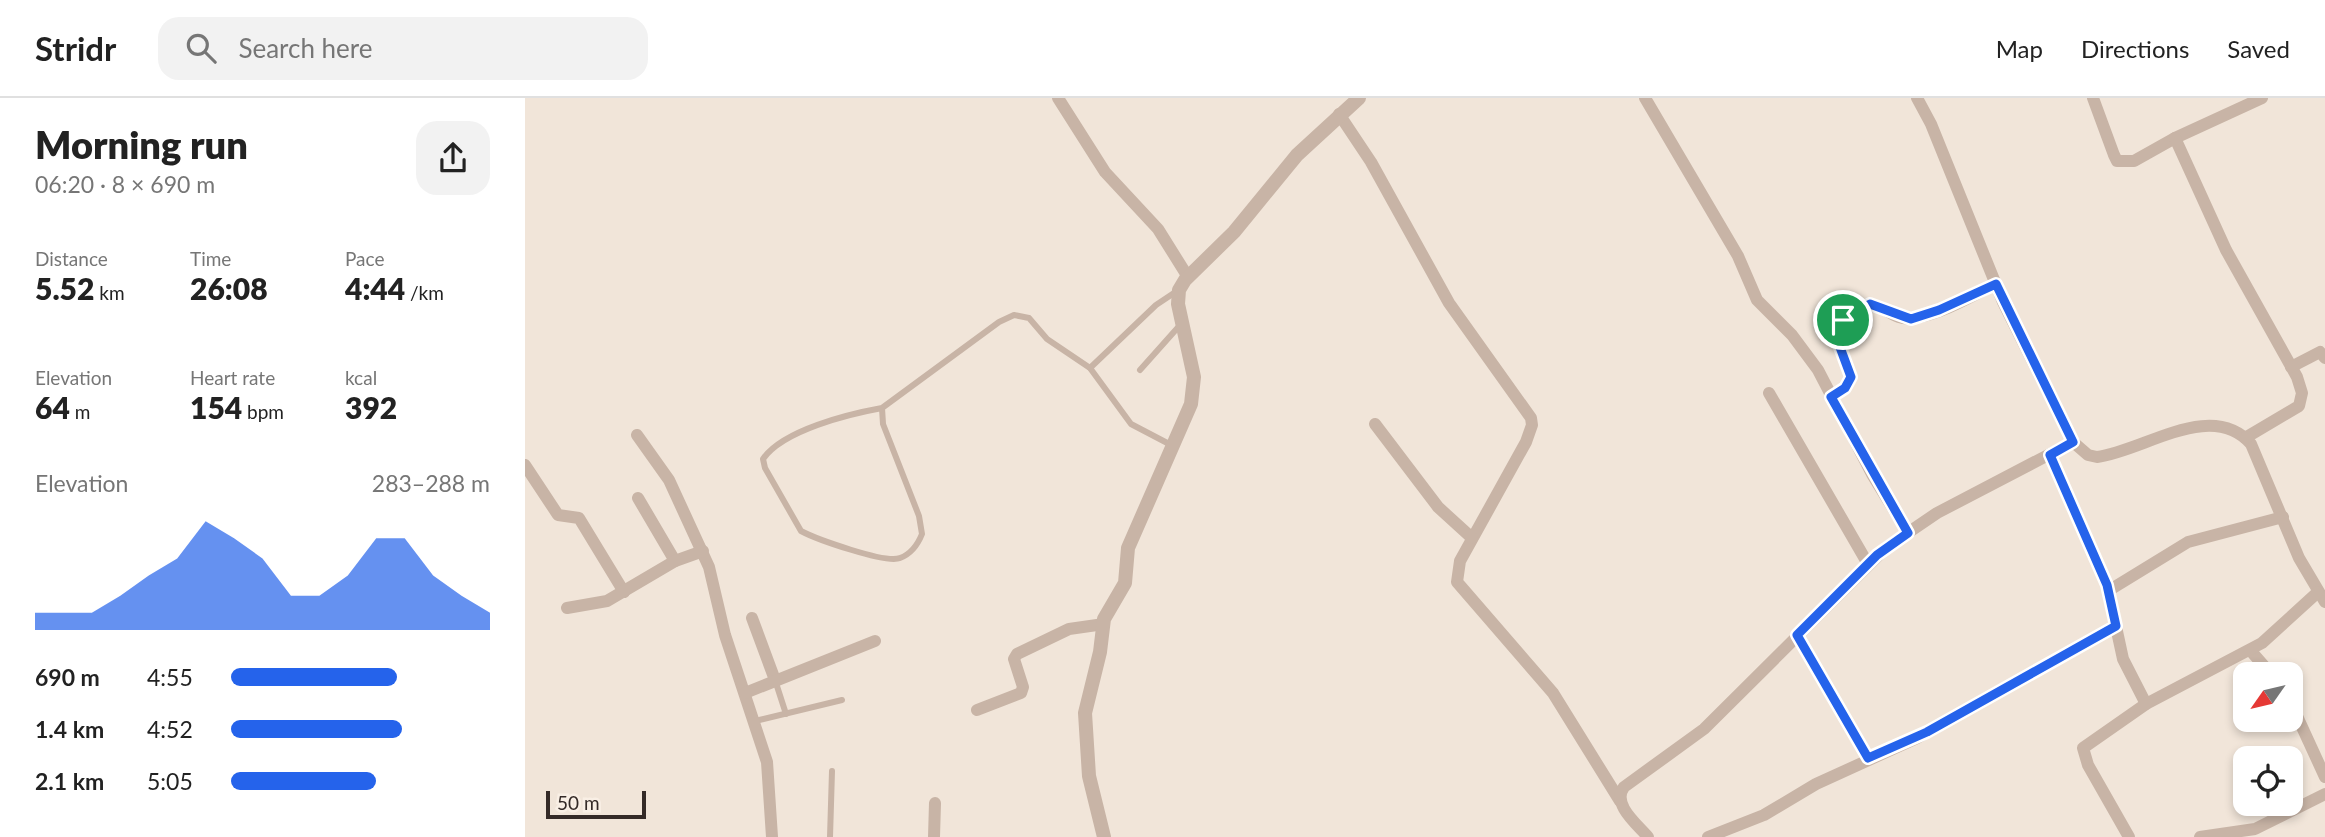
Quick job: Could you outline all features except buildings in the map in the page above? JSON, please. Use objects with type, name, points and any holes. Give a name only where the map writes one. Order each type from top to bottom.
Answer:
[{"type":"street","points":[[1058,98],[1105,172],[1158,229],[1188,277]]},
{"type":"street","points":[[1104,837],[1089,776],[1084,713],[1104,624],[1125,583],[1128,548],[1191,404],[1194,389],[1178,304],[1179,290],[1188,277],[1234,232],[1297,155],[1359,98]]},
{"type":"street","points":[[1645,98],[1738,256],[1757,300],[1799,344],[1818,370],[1908,533]]},
{"type":"street","points":[[1917,98],[1931,124],[1996,284],[2073,442],[2088,455],[2097,457],[2209,426],[2232,428],[2245,438],[2322,597],[2250,650],[2146,704],[2083,748],[2088,765],[2129,837]]},
{"type":"street","points":[[2093,98],[2117,161],[2134,161],[2175,138],[2262,98]]},
{"type":"street","points":[[1339,114],[1371,162],[1449,303],[1531,418],[1532,425],[1526,442],[1459,561],[1457,582],[1548,687],[1620,801],[1648,837]]},
{"type":"street","points":[[2175,138],[2225,250],[2300,384],[2302,402],[2245,438]]},
{"type":"street","points":[[1831,397],[1845,388],[1851,377],[1834,331],[1849,315],[1870,304],[1911,319],[1950,306],[1996,284]]},
{"type":"street","points":[[2291,367],[2315,352],[2320,352],[2325,358]]},
{"type":"street","points":[[1769,393],[1868,564]]},
{"type":"street","points":[[1375,424],[1438,507],[1472,538]]},
{"type":"street","points":[[637,435],[665,474],[703,551],[725,635],[755,721],[770,780],[772,837]]},
{"type":"street","points":[[1620,801],[1620,792],[1624,787],[1704,729],[1868,564],[1937,513],[2073,442]]},
{"type":"street","points":[[2050,455],[2108,591],[2123,659],[2146,704]]},
{"type":"street","points":[[525,465],[558,515],[579,518],[624,592]]},
{"type":"street","points":[[638,498],[675,561]]},
{"type":"street","points":[[2108,591],[2188,542],[2283,517]]},
{"type":"street","points":[[567,608],[601,604],[675,561],[703,551]]},
{"type":"street","points":[[752,618],[775,680]]},
{"type":"street","points":[[977,710],[1021,694],[1023,687],[1014,659],[1017,654],[1069,629],[1104,624]]},
{"type":"street","points":[[1708,837],[1764,816],[1816,784],[1927,732],[2116,626]]},
{"type":"street","points":[[1797,635],[1868,758]]},
{"type":"street","points":[[745,693],[875,641]]},
{"type":"street","points":[[2250,650],[2260,662]]},
{"type":"street","points":[[2303,729],[2325,777]]},
{"type":"street","points":[[2200,837],[2248,834],[2325,794]]},
{"type":"street","points":[[934,837],[935,803]]},
{"type":"lane","points":[[1090,368],[1156,305],[1179,290]]},
{"type":"lane","points":[[883,408],[883,424],[922,527],[918,542],[899,559],[882,558],[801,531],[763,463],[768,453],[817,424],[883,408],[999,322],[1014,315],[1029,318],[1047,339],[1090,368],[1131,424],[1174,446]]},
{"type":"lane","points":[[1140,370],[1182,323]]},
{"type":"lane","points":[[775,680],[786,714]]},
{"type":"lane","points":[[755,721],[842,701]]},
{"type":"lane","points":[[830,837],[832,771]]},
{"type":"route","points":[[1996,284],[2073,442],[2050,455],[2107,585],[2116,626],[1982,699],[1917,738],[1868,758],[1797,635],[1877,555],[1908,533],[1872,474],[1831,397],[1850,383],[1851,377],[1835,340],[1836,326],[1843,320],[1870,304],[1877,304],[1893,314],[1911,319],[1960,302],[1996,284]]}]
